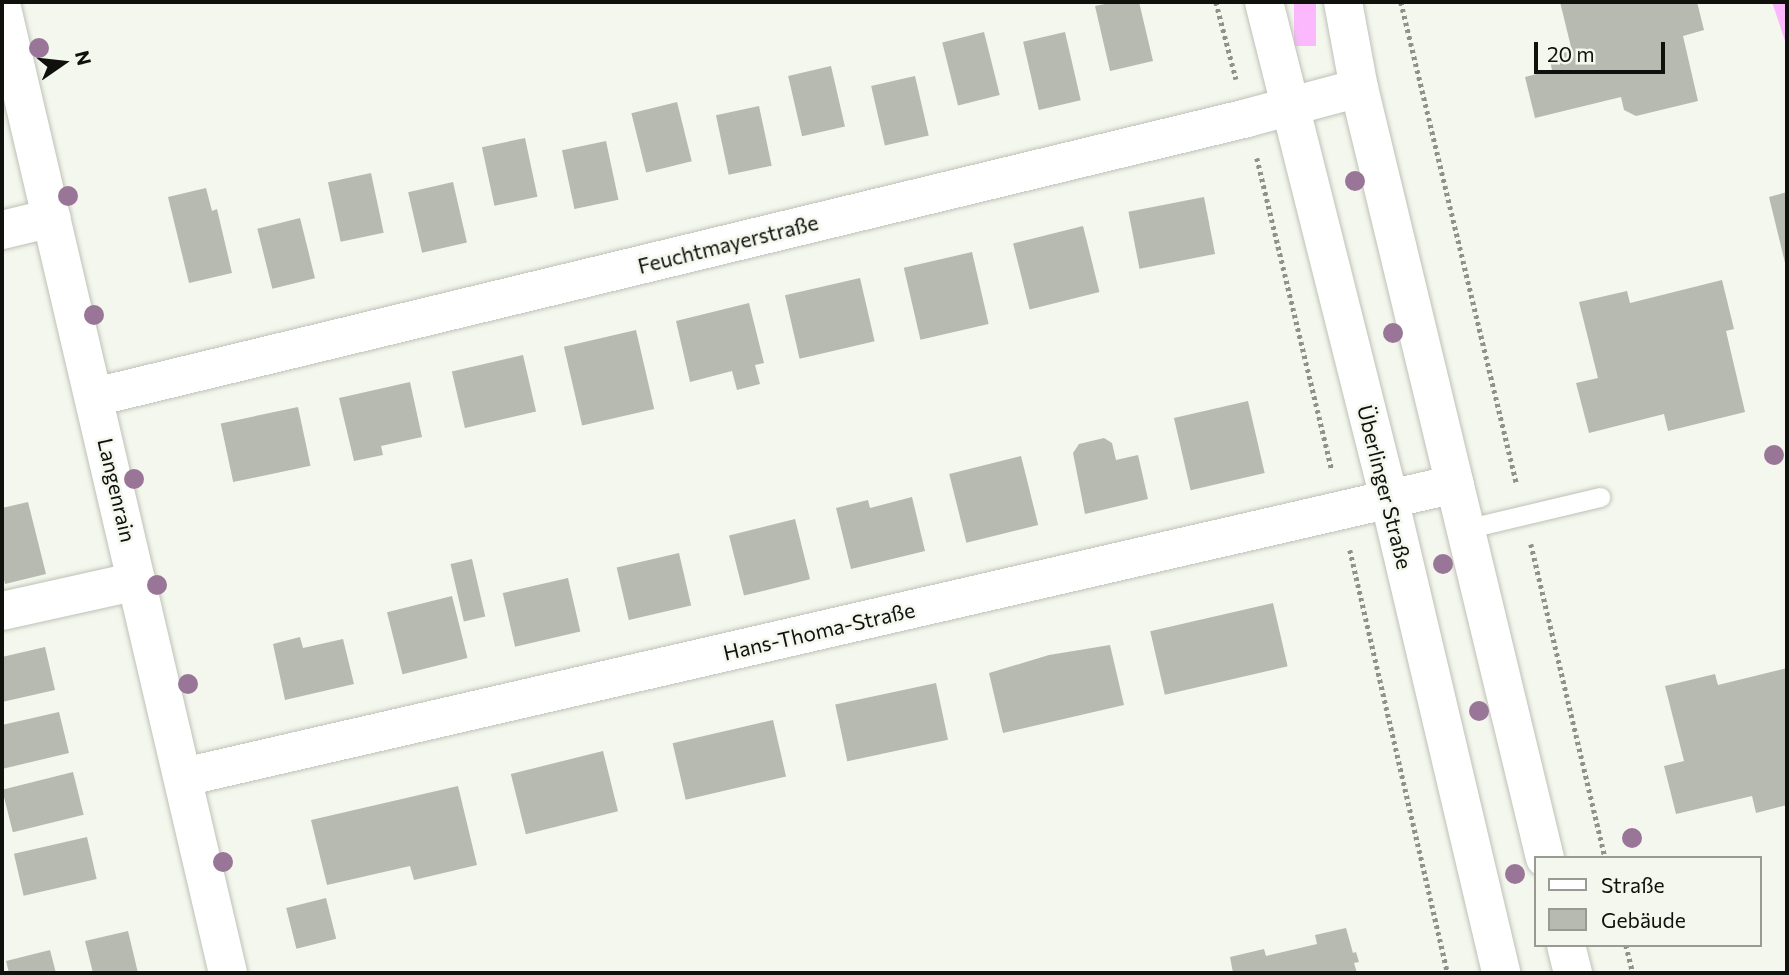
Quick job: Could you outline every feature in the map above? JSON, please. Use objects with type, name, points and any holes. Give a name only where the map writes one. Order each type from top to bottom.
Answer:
[{"type":"street","name":"Überlinger Straße","points":[[1264,2],[1389,499],[1501,973]]},
{"type":"street","points":[[1343,2],[1359,88],[1545,856]]},
{"type":"street","name":"Langenrain","points":[[2,8],[228,973]]},
{"type":"street","name":"Feuchtmayerstraße","points":[[95,397],[1247,118],[1291,104],[1359,88]]},
{"type":"street","points":[[2,230],[52,218]]},
{"type":"street","name":"Hans-Thoma-Straße","points":[[184,777],[1455,484]]},
{"type":"street","points":[[2,611],[137,581]]},
{"type":"street","points":[[1566,947],[1573,973]]},
{"type":"lane","points":[[1465,529],[1600,497]]},
{"type":"path","points":[[1401,2],[1605,856]]},
{"type":"path","points":[[1626,947],[1633,973]]},
{"type":"shaded area","points":[[1294,2],[1316,2],[1316,46],[1294,46]]},
{"type":"shaded area","points":[[1772,2],[1787,2],[1787,47]]},
{"type":"building","points":[[1115,2],[1139,2],[1153,61],[1110,71],[1095,6]]},
{"type":"building","points":[[1560,2],[1697,2],[1704,30],[1683,36],[1698,101],[1636,116],[1624,110],[1621,97],[1535,118],[1525,77],[1552,70],[1549,56],[1572,51]]},
{"type":"building","points":[[984,32],[1000,95],[958,105],[942,42]]},
{"type":"building","points":[[1065,32],[1081,100],[1039,110],[1023,42]]},
{"type":"building","points":[[831,66],[845,126],[802,136],[788,76]]},
{"type":"building","points":[[915,76],[929,135],[885,146],[871,86]]},
{"type":"building","points":[[677,102],[692,161],[646,173],[631,113]]},
{"type":"building","points":[[759,106],[772,166],[729,175],[716,115]]},
{"type":"building","points":[[525,138],[537,197],[494,206],[482,147]]},
{"type":"building","points":[[606,141],[618,200],[574,209],[562,150]]},
{"type":"building","points":[[371,173],[384,233],[341,242],[328,182]]},
{"type":"building","points":[[453,182],[467,242],[422,253],[408,192]]},
{"type":"building","points":[[206,188],[212,211],[217,209],[232,273],[189,283],[168,197]]},
{"type":"building","points":[[1787,192],[1787,267],[1786,267],[1769,197]]},
{"type":"building","points":[[1204,197],[1215,254],[1139,269],[1128,212]]},
{"type":"building","points":[[300,218],[315,278],[272,289],[257,229]]},
{"type":"building","points":[[1083,226],[1099,292],[1030,309],[1013,243]]},
{"type":"building","points":[[972,252],[989,324],[920,340],[904,268]]},
{"type":"building","points":[[860,278],[875,341],[800,359],[785,295]]},
{"type":"building","points":[[1722,280],[1734,329],[1726,331],[1745,412],[1668,431],[1664,414],[1589,433],[1576,383],[1598,378],[1579,302],[1627,291],[1630,303]]},
{"type":"building","points":[[749,303],[764,363],[755,365],[760,384],[737,390],[732,371],[690,382],[676,321]]},
{"type":"building","points":[[636,330],[654,409],[582,426],[564,347]]},
{"type":"building","points":[[523,355],[536,412],[465,428],[452,371]]},
{"type":"building","points":[[410,382],[422,437],[381,446],[383,455],[354,461],[339,398]]},
{"type":"building","points":[[1248,401],[1265,473],[1191,490],[1174,418]]},
{"type":"building","points":[[298,407],[310,466],[233,482],[221,423]]},
{"type":"building","points":[[1104,438],[1112,443],[1116,460],[1138,455],[1148,499],[1085,514],[1073,453],[1079,444]]},
{"type":"building","points":[[1021,456],[1038,525],[966,543],[949,474]]},
{"type":"building","points":[[912,497],[925,551],[851,569],[836,508],[868,500],[870,508]]},
{"type":"building","points":[[28,502],[46,574],[5,584],[2,571],[2,508]]},
{"type":"building","points":[[795,519],[810,579],[744,596],[729,535]]},
{"type":"building","points":[[679,553],[691,606],[629,620],[617,567]]},
{"type":"building","points":[[472,559],[485,616],[464,621],[451,564]]},
{"type":"building","points":[[568,578],[580,632],[515,647],[503,593]]},
{"type":"building","points":[[452,596],[467,658],[402,674],[387,612]]},
{"type":"building","points":[[1273,603],[1288,666],[1165,695],[1150,631]]},
{"type":"building","points":[[300,637],[303,648],[343,639],[354,684],[285,700],[273,644]]},
{"type":"building","points":[[1110,645],[1124,705],[1003,733],[989,673],[1049,655]]},
{"type":"building","points":[[45,647],[55,690],[2,702],[2,657]]},
{"type":"building","points":[[1787,668],[1787,805],[1756,813],[1752,796],[1676,814],[1664,766],[1684,761],[1665,686],[1715,674],[1718,685]]},
{"type":"building","points":[[936,683],[948,740],[847,761],[835,704]]},
{"type":"building","points":[[59,712],[69,753],[2,769],[2,725]]},
{"type":"building","points":[[773,720],[786,777],[686,800],[673,743]]},
{"type":"building","points":[[603,751],[618,811],[526,834],[511,774]]},
{"type":"building","points":[[73,772],[84,815],[13,832],[2,790]]},
{"type":"building","points":[[458,786],[477,865],[414,880],[410,866],[327,885],[311,820]]},
{"type":"building","points":[[87,837],[97,879],[24,896],[14,854]]},
{"type":"building","points":[[326,898],[336,939],[296,949],[286,908]]},
{"type":"building","points":[[1346,928],[1353,953],[1356,952],[1359,962],[1354,963],[1357,973],[1233,973],[1230,957],[1264,949],[1266,956],[1317,944],[1315,935]]},
{"type":"building","points":[[128,931],[138,973],[93,973],[85,941]]},
{"type":"building","points":[[50,950],[56,973],[9,973],[6,961]]}]
